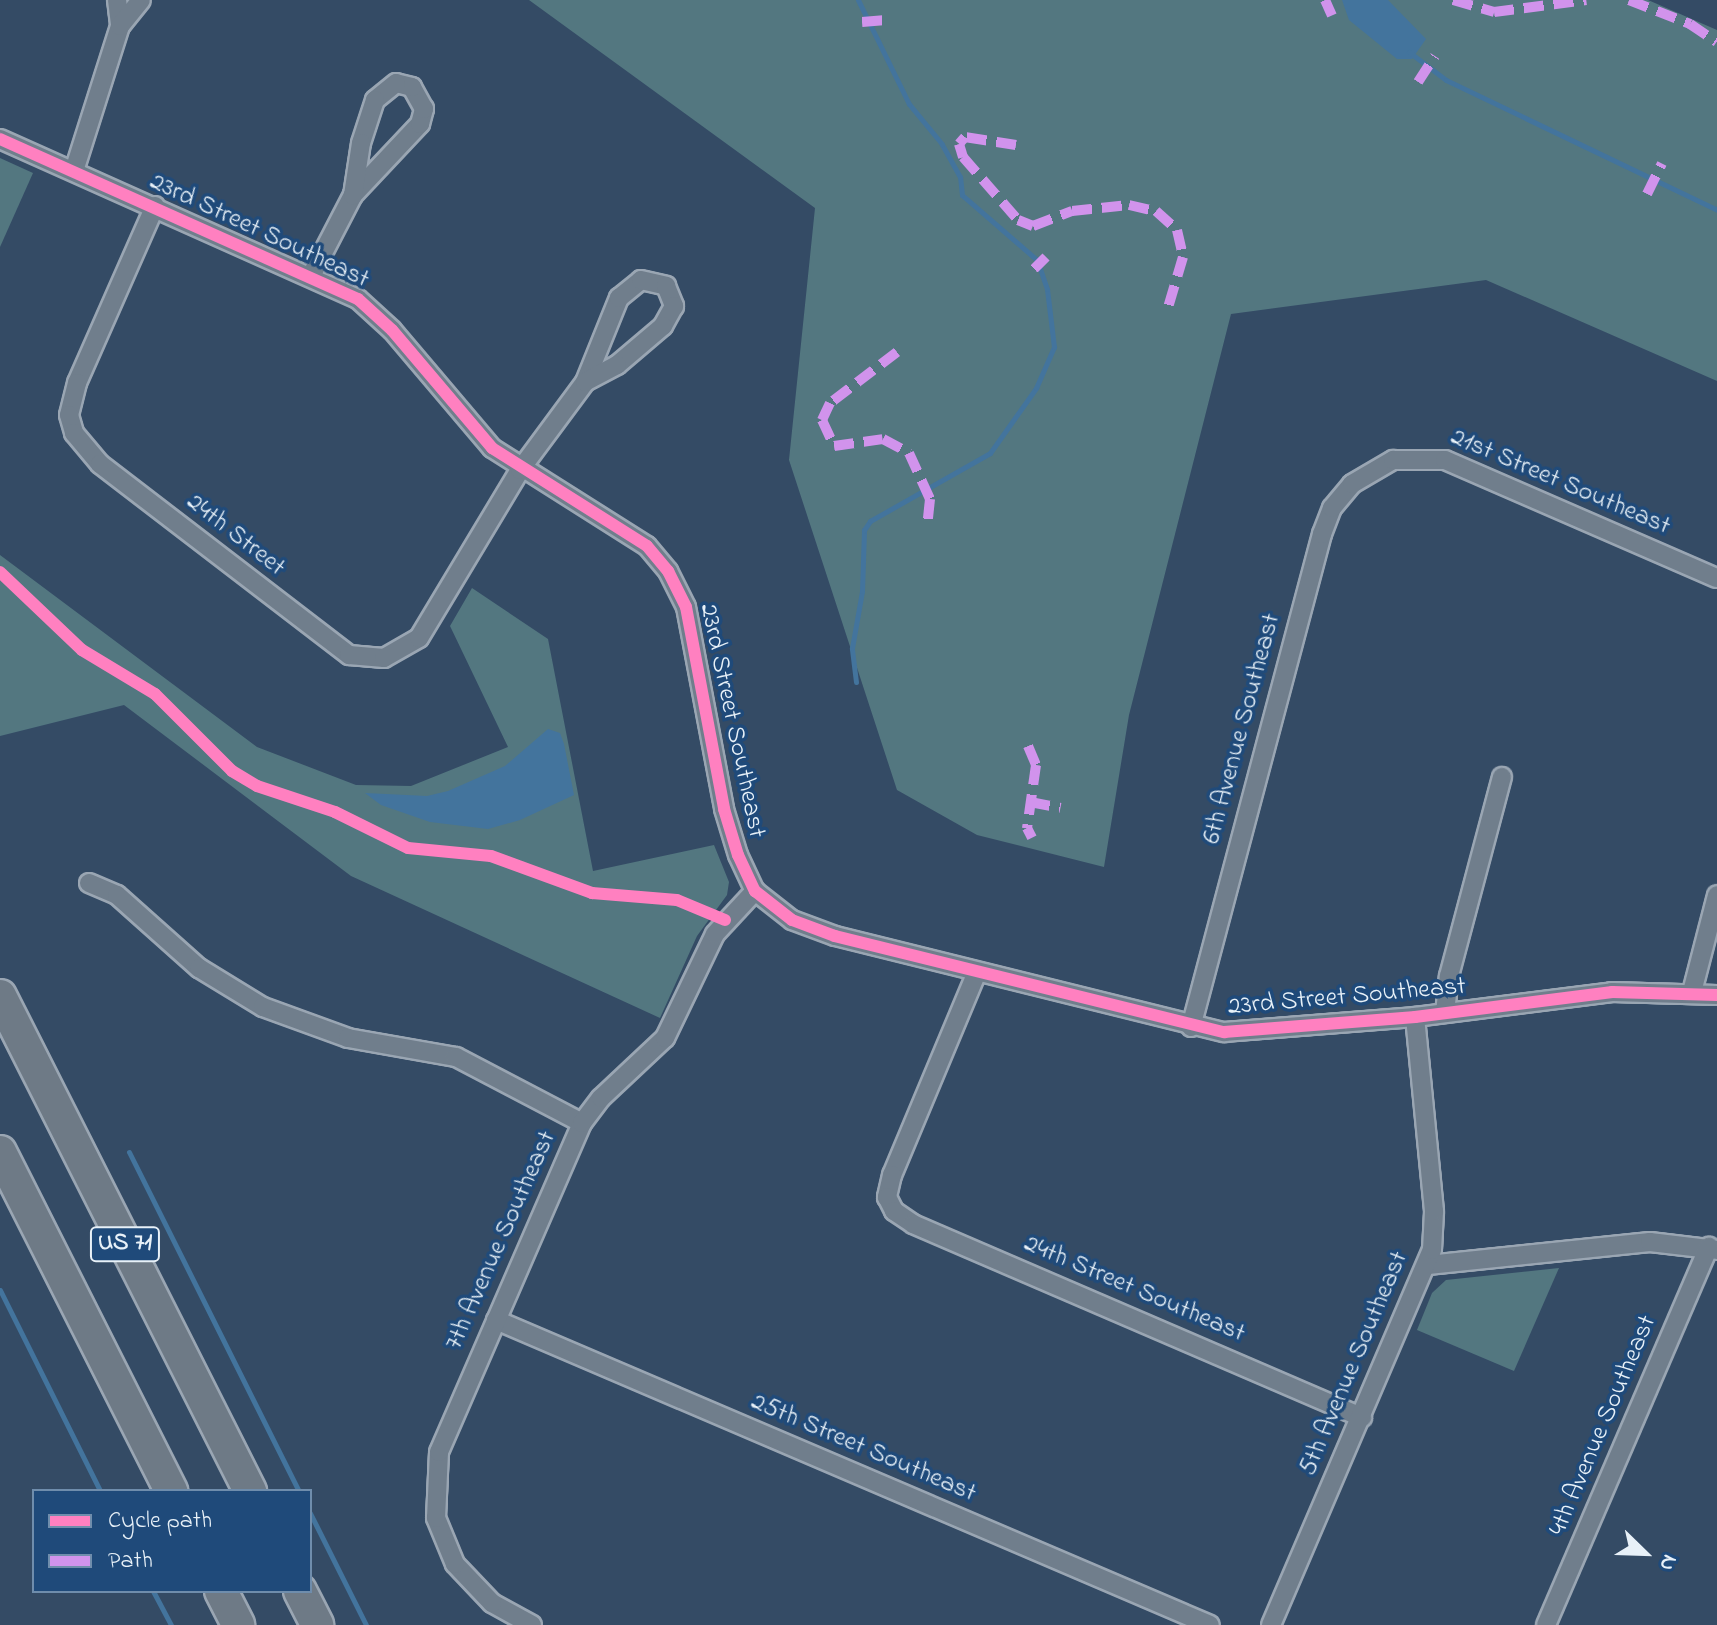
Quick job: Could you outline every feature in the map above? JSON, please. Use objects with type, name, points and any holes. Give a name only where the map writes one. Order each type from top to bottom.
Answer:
[{"type":"highway","name":"US 71","points":[[0,996],[249,1489]]},
{"type":"highway","name":"US 71","points":[[0,1152],[170,1489]]},
{"type":"highway","points":[[0,1167],[60,1272]]},
{"type":"highway","points":[[222,1593],[238,1625]]},
{"type":"highway","points":[[301,1593],[317,1625]]},
{"type":"street","points":[[117,0],[120,26]]},
{"type":"street","points":[[74,171],[120,26],[141,0]]},
{"type":"street","points":[[312,274],[353,195],[420,124],[423,102],[412,87],[396,83],[375,100],[361,143],[353,195]]},
{"type":"street","name":"23rd Street Southeast","points":[[0,139],[312,274],[372,309],[483,439],[520,470],[639,539],[675,583],[694,637],[731,837],[755,891],[792,920],[819,932],[1191,1027],[1235,1033],[1415,1017],[1612,992],[1717,995]]},
{"type":"street","name":"24th Street","points":[[155,206],[77,383],[71,426],[100,464],[330,644],[360,658],[384,658],[419,638],[520,470]]},
{"type":"street","points":[[520,470],[585,382],[626,288],[641,280],[666,286],[674,306],[668,321],[617,365],[585,382]]},
{"type":"street","name":"21st Street Southeast","points":[[1381,465],[1417,457],[1468,467],[1717,578]]},
{"type":"street","name":"6th Avenue Southeast","points":[[1191,1027],[1327,520],[1352,484],[1381,465]]},
{"type":"street","points":[[1445,1013],[1449,976],[1502,777]]},
{"type":"street","points":[[89,883],[117,895],[199,968],[263,1007],[348,1038],[456,1057],[582,1123]]},
{"type":"street","name":"7th Avenue Southeast","points":[[532,1625],[492,1603],[459,1570],[443,1540],[433,1496],[439,1452],[582,1123],[601,1098],[665,1038],[715,934],[755,891]]},
{"type":"street","points":[[1692,992],[1717,895]]},
{"type":"street","name":"24th Street Southeast","points":[[977,972],[892,1175],[889,1205],[913,1224],[1362,1417]]},
{"type":"street","name":"5th Avenue Southeast","points":[[1271,1625],[1428,1265],[1434,1211],[1415,1017]]},
{"type":"street","points":[[1428,1265],[1650,1242],[1713,1249]]},
{"type":"street","name":"4th Avenue Southeast","points":[[1546,1625],[1713,1249]]},
{"type":"street","name":"25th Street Southeast","points":[[496,1320],[1210,1625]]},
{"type":"green space","points":[[529,0],[1648,0],[1717,30],[1717,381],[1486,280],[1231,314],[1129,715],[1104,867],[977,835],[897,790],[789,460],[815,208]]},
{"type":"green space","points":[[0,158],[33,173],[0,247]]},
{"type":"green space","points":[[0,555],[257,747],[356,785],[411,786],[508,747],[450,626],[472,588],[548,639],[593,871],[714,845],[729,882],[727,895],[697,936],[660,1018],[351,876],[124,705],[0,736]]},
{"type":"green space","points":[[1559,1268],[1514,1371],[1417,1330],[1432,1293],[1446,1280]]},
{"type":"water","points":[[1342,0],[1388,0],[1426,39],[1412,59],[1397,59],[1349,20]]},
{"type":"water","points":[[548,729],[560,733],[574,795],[520,820],[488,829],[430,822],[381,805],[365,793],[427,796],[448,791],[505,766]]},
{"type":"waterway","points":[[856,682],[852,648],[862,591],[864,530],[870,521],[990,453],[1036,388],[1054,347],[1047,289],[1037,260],[962,195],[960,177],[942,144],[909,104],[858,0]]},
{"type":"waterway","points":[[1409,52],[1446,80],[1717,210]]},
{"type":"waterway","points":[[129,1152],[298,1489]]},
{"type":"waterway","points":[[0,1290],[99,1489]]},
{"type":"waterway","points":[[312,1517],[366,1625]]},
{"type":"waterway","points":[[154,1593],[171,1625]]},
{"type":"marked path","points":[[1325,0],[1332,16]]},
{"type":"marked path","points":[[1453,0],[1494,12],[1586,0]]},
{"type":"marked path","points":[[1629,0],[1690,24],[1717,42]]},
{"type":"marked path","points":[[862,22],[883,20]]},
{"type":"marked path","points":[[1418,82],[1435,56]]},
{"type":"marked path","points":[[1016,145],[965,137],[959,144],[963,157],[1018,220],[1033,226],[1072,211],[1129,205],[1156,211],[1177,230],[1183,257],[1167,311]]},
{"type":"marked path","points":[[1647,194],[1662,163]]},
{"type":"marked path","points":[[1034,269],[1046,257]]},
{"type":"marked path","points":[[897,352],[830,403],[822,420],[834,446],[883,439],[909,453],[930,499],[927,526]]},
{"type":"marked path","points":[[1028,746],[1036,765],[1027,828],[1032,838]]},
{"type":"marked path","points":[[1030,802],[1060,808]]},
{"type":"cycle path","points":[[0,139],[358,299],[392,330],[492,448],[647,546],[668,571],[686,607],[724,809],[738,855],[755,891],[792,920],[835,936],[1224,1032],[1415,1017],[1612,992],[1717,995]]},
{"type":"cycle path","points":[[0,572],[82,650],[155,694],[232,771],[257,786],[335,812],[408,848],[491,856],[592,893],[677,900],[725,920]]}]
